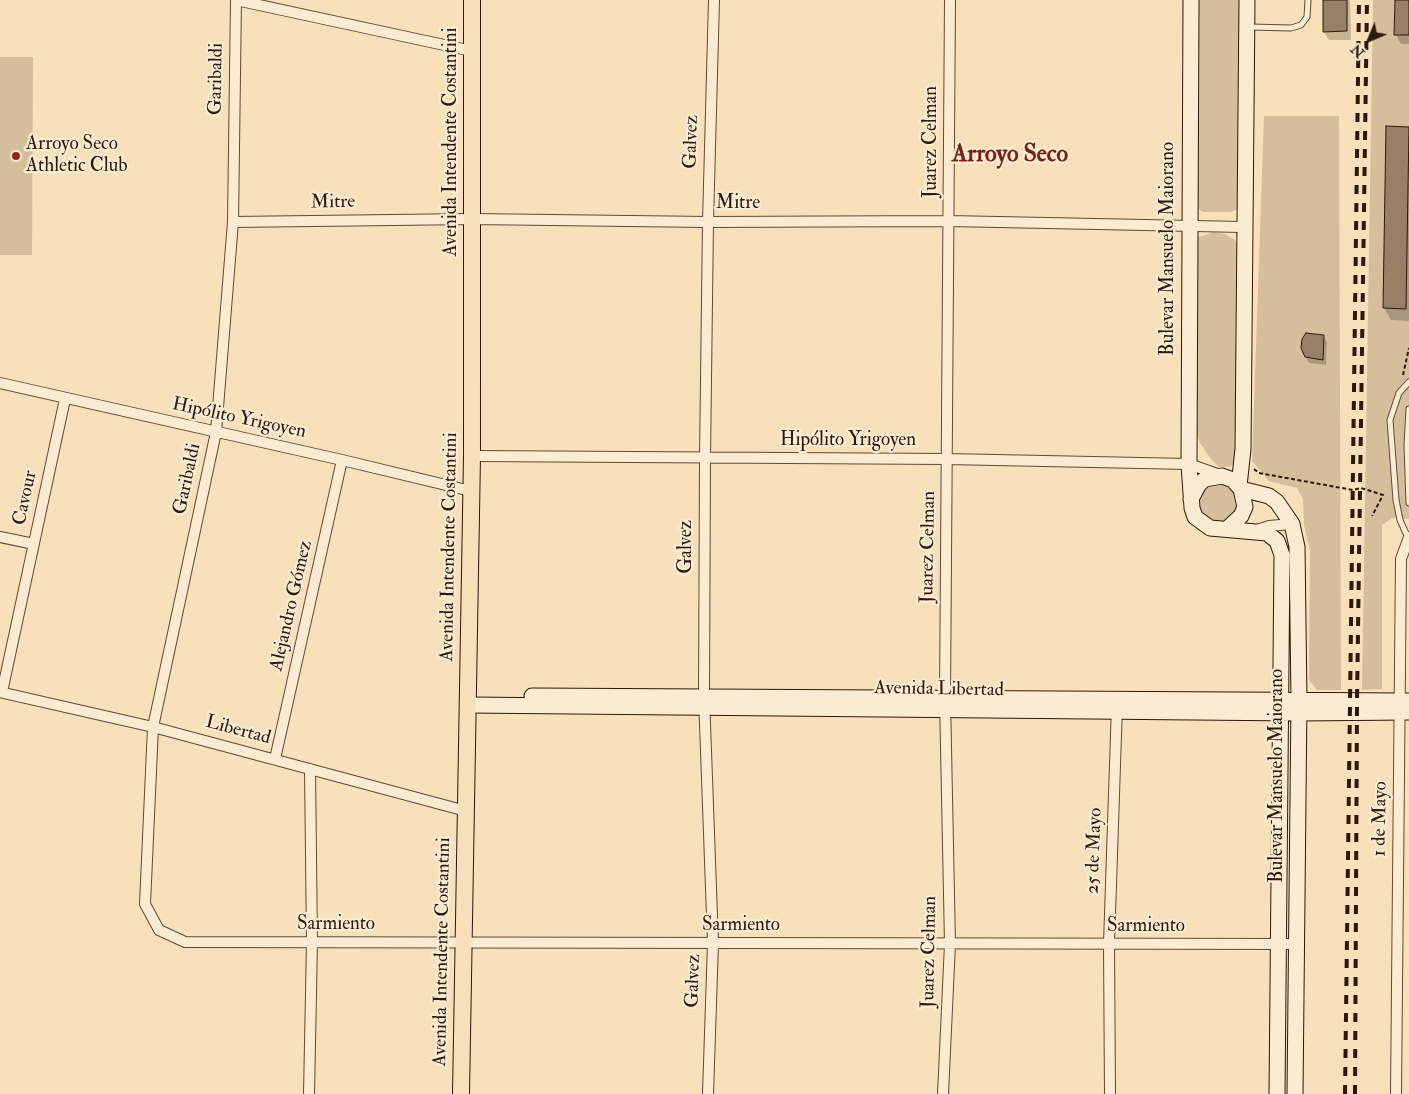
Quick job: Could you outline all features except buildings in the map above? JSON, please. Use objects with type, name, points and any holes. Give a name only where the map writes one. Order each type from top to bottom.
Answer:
[{"type":"main road","name":"Avenida Intendente Costantini","points":[[461,1094],[472,456],[472,0]]},
{"type":"main road","name":"Bulevar Mansuelo Maiorano","points":[[1191,0],[1189,464],[1193,512],[1201,523],[1218,529],[1228,528],[1267,533],[1277,541],[1282,555],[1277,1094]]},
{"type":"main road","points":[[1228,528],[1242,516],[1245,507],[1240,488],[1242,460],[1247,0]]},
{"type":"main road","points":[[1242,460],[1251,480],[1269,496]]},
{"type":"main road","name":"Bulevar Mansuelo Maiorano","points":[[1222,476],[1232,479],[1240,488],[1269,496],[1287,513],[1292,524],[1297,547],[1298,706],[1295,1094]]},
{"type":"main road","points":[[1191,499],[1199,484],[1209,477],[1222,476]]},
{"type":"main road","name":"Avenida Libertad","points":[[468,700],[1404,706]]},
{"type":"street","points":[[236,0],[264,3],[472,51]]},
{"type":"street","name":"Garibaldi","points":[[185,942],[159,930],[145,904],[154,726],[216,432],[233,222],[236,0]]},
{"type":"street","name":"Galvez","points":[[708,1094],[713,943],[704,702],[705,458],[708,222],[714,0]]},
{"type":"street","name":"Juarez Celman","points":[[943,1094],[950,944],[945,704],[950,0]]},
{"type":"street","name":"Mitre","points":[[233,222],[472,219],[708,222],[949,221],[1189,224],[1244,227]]},
{"type":"street","name":"Hipólito Yrigoyen","points":[[0,383],[471,491]]},
{"type":"street","name":"Cavour","points":[[1,692],[66,399]]},
{"type":"street","name":"Hipólito Yrigoyen","points":[[472,456],[947,459],[1189,464],[1222,476]]},
{"type":"street","name":"Alejandro Gómez","points":[[275,759],[342,460]]},
{"type":"street","points":[[1254,531],[1269,526],[1292,524]]},
{"type":"street","points":[[0,537],[34,544]]},
{"type":"street","name":"1 de Mayo","points":[[1396,1094],[1404,706],[1401,559],[1407,540]]},
{"type":"street","name":"Libertad","points":[[1,692],[154,726],[466,811]]},
{"type":"street","name":"25 de Mayo","points":[[1110,1094],[1109,944],[1117,705]]},
{"type":"street","points":[[309,1094],[312,942],[310,769]]},
{"type":"street","name":"Sarmiento","points":[[185,942],[1296,944]]},
{"type":"street","points":[[1398,943],[1409,944]]},
{"type":"lane","points":[[1247,27],[1291,28],[1301,25],[1308,17],[1308,0]]},
{"type":"lane","name":"1 de Mayo","points":[[1407,540],[1396,500],[1390,420],[1399,393],[1409,382]]},
{"type":"lane","points":[[1409,410],[1407,444],[1409,502]]},
{"type":"path","points":[[1399,393],[1409,348]]},
{"type":"path","points":[[1242,460],[1260,473],[1353,490],[1361,488],[1383,495],[1372,516]]},
{"type":"shaded area","points":[[1196,0],[1240,0],[1238,209],[1231,212],[1204,212],[1198,209],[1195,202]]},
{"type":"shaded area","points":[[1373,0],[1409,0],[1409,519],[1392,518],[1382,525],[1382,689],[1362,690]]},
{"type":"shaded area","name":"Arroyo Seco Athletic Club","points":[[0,57],[33,57],[32,255],[0,255]]},
{"type":"shaded area","points":[[1264,116],[1339,116],[1341,690],[1317,690],[1309,680],[1310,551],[1304,525],[1303,499],[1297,488],[1269,481],[1252,461]]},
{"type":"shaded area","points":[[1214,232],[1225,234],[1235,240],[1238,247],[1236,461],[1230,467],[1219,467],[1211,459],[1200,443],[1195,426],[1194,244],[1199,237]]},
{"type":"shaded area","points":[[1218,485],[1231,491],[1237,504],[1231,517],[1218,523],[1205,517],[1199,504],[1205,491]]},
{"type":"railway","points":[[1345,1094],[1359,0]]},
{"type":"railway","points":[[1355,1094],[1357,701],[1367,0]]},
{"type":"place","name":"Arroyo Seco Athletic Club","points":[[16,156]]},
{"type":"district","name":"Arroyo Seco","points":[[1010,156]]}]
